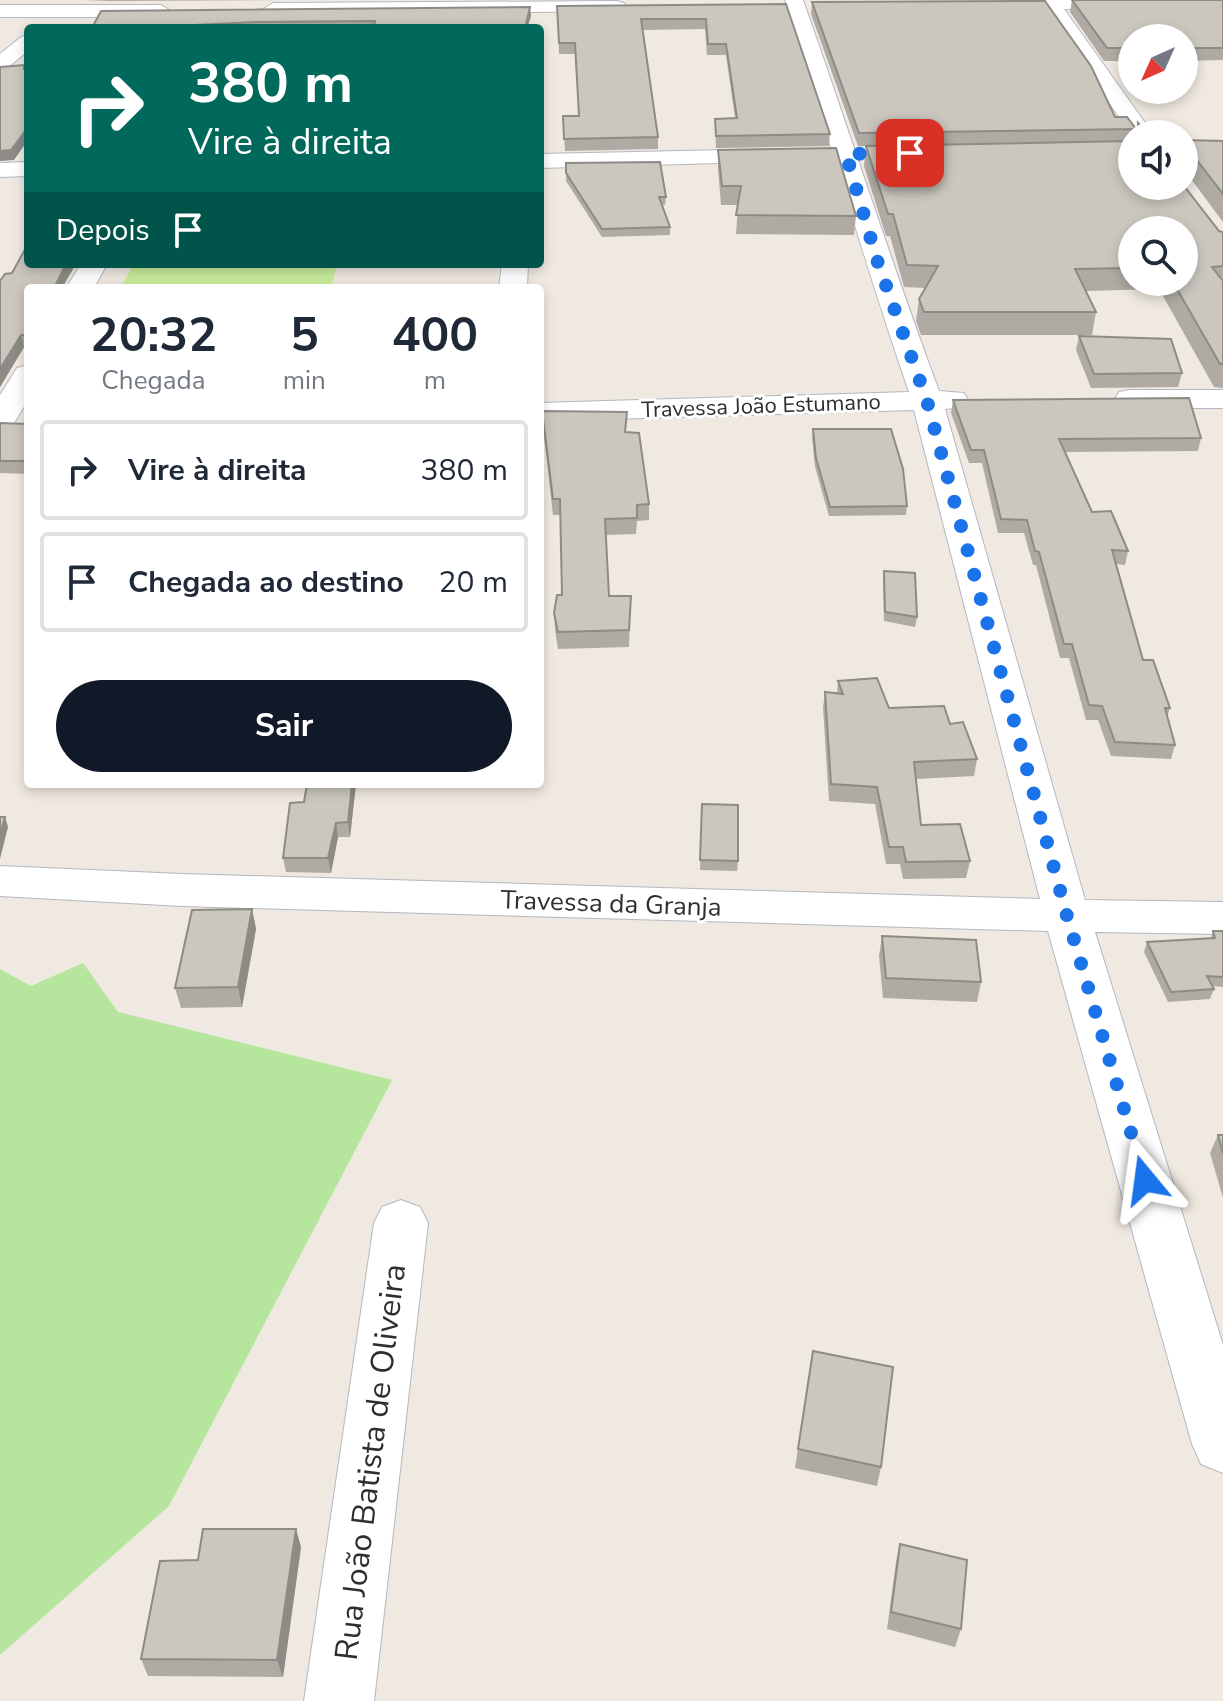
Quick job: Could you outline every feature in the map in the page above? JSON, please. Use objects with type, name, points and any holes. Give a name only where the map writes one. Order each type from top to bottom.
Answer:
[{"type":"street","points":[[1049,2],[1132,120]]},
{"type":"street","points":[[971,4],[1223,2]]},
{"type":"street","points":[[543,24],[546,4]]},
{"type":"street","points":[[247,10],[546,4],[640,7]]},
{"type":"street","points":[[796,4],[835,154],[927,401],[1067,916],[1223,1444]]},
{"type":"street","points":[[49,24],[76,6]]},
{"type":"street","points":[[0,11],[76,6],[184,10]]},
{"type":"street","points":[[0,64],[24,44]]},
{"type":"street","points":[[544,161],[835,154]]},
{"type":"street","points":[[0,170],[24,169]]},
{"type":"street","points":[[24,381],[0,422],[24,424]]},
{"type":"street","points":[[1098,400],[1223,399]]},
{"type":"street","name":"Travessa João Estumano","points":[[544,412],[989,400]]},
{"type":"street","name":"Travessa da Granja","points":[[0,881],[198,890],[1223,918]]},
{"type":"street","name":"Rua João Batista de Oliveira","points":[[339,1701],[401,1223]]},
{"type":"green space","points":[[131,268],[336,268],[332,284],[123,284]]},
{"type":"green space","points":[[83,963],[118,1012],[392,1080],[169,1506],[0,1655],[0,969],[31,986]]},
{"type":"building","points":[[1072,0],[1223,0],[1223,48],[1198,48],[1198,24],[1118,24],[1118,48],[1107,48]]},
{"type":"building","points":[[1045,1],[1091,66],[1115,117],[1127,117],[1129,120],[1118,120],[1118,129],[859,133],[812,2]]},
{"type":"building","points":[[786,4],[830,134],[716,136],[715,119],[737,118],[726,44],[708,44],[706,19],[641,19],[658,137],[564,139],[563,116],[579,116],[575,43],[559,43],[557,6]]},
{"type":"building","points":[[530,7],[526,24],[375,24],[375,21],[94,24],[101,11]]},
{"type":"building","points":[[24,65],[24,132],[11,150],[0,151],[0,67]]},
{"type":"building","points":[[1198,140],[1223,141],[1223,194],[1198,162]]},
{"type":"building","points":[[1118,141],[1118,200],[1195,200],[1223,232],[1223,266],[1212,267],[1223,281],[1223,364],[1220,364],[1181,296],[1198,296],[1198,216],[1118,216],[1118,268],[1075,269],[1096,312],[924,312],[919,299],[938,266],[907,265],[893,214],[888,214],[866,146]]},
{"type":"building","points":[[836,148],[856,216],[736,215],[741,186],[722,186],[718,150]]},
{"type":"building","points":[[660,162],[666,197],[659,197],[670,227],[602,229],[566,173],[566,163]]},
{"type":"building","points":[[24,251],[24,268],[64,268],[56,284],[24,284],[24,335],[21,335],[0,369],[0,281],[5,274],[12,273]]},
{"type":"building","points":[[1079,336],[1171,339],[1182,373],[1094,374]]},
{"type":"building","points":[[1189,398],[1201,438],[1059,439],[1092,512],[1111,511],[1128,551],[1112,550],[1143,660],[1153,660],[1170,708],[1165,708],[1175,745],[1115,742],[1102,706],[1089,705],[1072,644],[1064,644],[1027,520],[1001,519],[984,450],[971,450],[953,400]]},
{"type":"building","points":[[544,411],[627,412],[625,432],[639,433],[649,504],[637,505],[637,518],[605,519],[609,596],[631,596],[629,630],[558,632],[554,613],[557,595],[562,595],[560,499],[553,499]]},
{"type":"building","points":[[0,423],[24,424],[24,461],[0,461]]},
{"type":"building","points":[[813,429],[891,429],[903,469],[907,506],[830,507],[816,458]]},
{"type":"building","points":[[884,571],[915,573],[917,617],[885,612]]},
{"type":"building","points":[[877,678],[889,708],[944,706],[950,724],[963,722],[977,759],[914,762],[921,825],[960,824],[970,861],[906,862],[903,847],[889,847],[877,787],[831,784],[825,692],[843,694],[838,681]]},
{"type":"building","points":[[306,788],[352,788],[348,822],[336,823],[328,858],[283,858],[290,803],[304,802]]},
{"type":"building","points":[[702,804],[738,805],[738,861],[700,860]]},
{"type":"building","points":[[0,817],[5,817],[0,836]]},
{"type":"building","points":[[252,909],[238,987],[175,988],[192,910]]},
{"type":"building","points":[[1213,931],[1223,931],[1223,977],[1207,976],[1214,989],[1171,992],[1147,942],[1215,938]]},
{"type":"building","points":[[882,936],[976,940],[981,982],[886,978]]},
{"type":"building","points":[[1218,1135],[1223,1135],[1223,1153]]},
{"type":"building","points":[[813,1351],[893,1367],[881,1467],[798,1449]]},
{"type":"building","points":[[203,1529],[296,1529],[277,1660],[141,1659],[160,1561],[198,1560]]},
{"type":"building","points":[[900,1544],[967,1560],[961,1629],[891,1612]]},
{"type":"route","points":[[910,153],[846,154],[877,260],[927,401],[1067,916],[1145,1180]]}]
